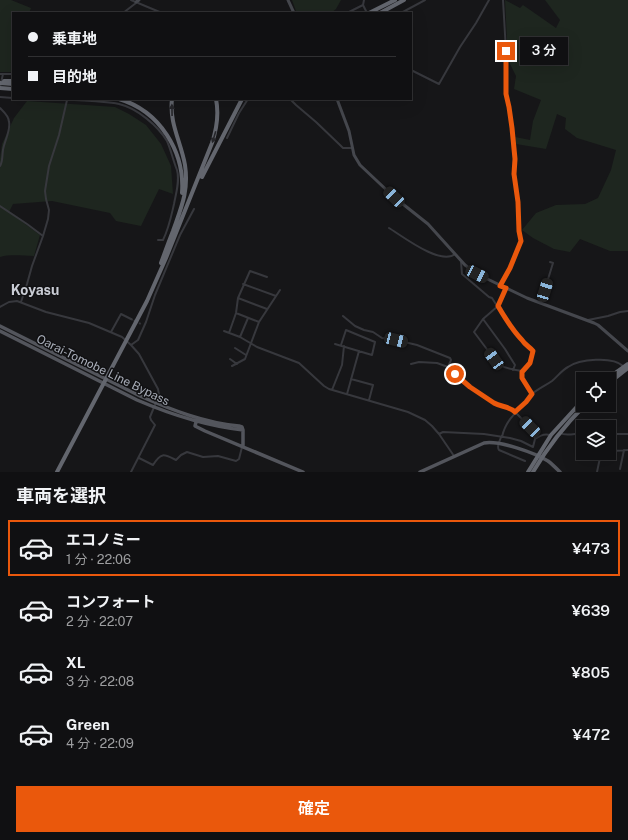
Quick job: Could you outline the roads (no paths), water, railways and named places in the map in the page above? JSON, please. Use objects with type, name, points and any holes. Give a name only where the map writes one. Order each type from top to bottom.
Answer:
[{"type":"highway","points":[[370,12],[395,0]]},
{"type":"highway","points":[[382,12],[404,0]]},
{"type":"highway","points":[[0,82],[12,86]]},
{"type":"highway","points":[[0,87],[12,86]]},
{"type":"highway","points":[[122,100],[139,108],[157,122],[168,136],[176,153],[182,171],[182,188],[181,203],[175,229]]},
{"type":"highway","points":[[172,100],[171,110],[173,122],[184,158],[186,172],[184,199],[175,229]]},
{"type":"highway","points":[[57,472],[140,313],[175,229],[204,165],[215,136],[218,117],[216,100]]},
{"type":"highway","points":[[175,229],[241,100]]},
{"type":"highway","points":[[616,374],[627,368]]},
{"type":"highway","points":[[616,377],[627,368]]},
{"type":"highway","points":[[533,472],[551,435],[576,407]]},
{"type":"highway","points":[[528,472],[539,457],[578,412]]},
{"type":"main road","name":"Oarai-Tomobe Line Bypass","points":[[0,326],[182,418],[220,427],[243,430]]},
{"type":"main road","name":"Oarai-Tomobe Line Bypass","points":[[0,331],[138,400],[202,419],[239,426],[243,430]]},
{"type":"main road","points":[[196,422],[195,426],[303,472]]},
{"type":"main road","points":[[243,430],[243,447]]},
{"type":"main road","points":[[420,472],[488,442],[513,446],[539,457],[560,472]]},
{"type":"street","points":[[131,0],[137,1],[160,12]]},
{"type":"street","points":[[288,0],[294,12]]},
{"type":"street","points":[[364,0],[364,6],[367,12]]},
{"type":"street","points":[[403,12],[426,0]]},
{"type":"street","points":[[412,70],[439,84],[489,0]]},
{"type":"street","points":[[500,286],[510,268],[521,241],[514,174],[515,159],[513,133],[506,94],[506,51],[503,0]]},
{"type":"street","points":[[124,12],[137,1]]},
{"type":"street","points":[[349,12],[364,6]]},
{"type":"street","points":[[0,87],[2,75],[12,74]]},
{"type":"street","points":[[0,97],[12,98]]},
{"type":"street","points":[[21,302],[49,215],[45,191],[49,166],[59,135],[67,100]]},
{"type":"street","points":[[81,100],[124,105],[147,119],[156,127],[167,141],[178,173],[178,185],[170,225],[163,240],[158,240]]},
{"type":"street","points":[[227,138],[247,100]]},
{"type":"street","points":[[291,100],[343,148],[352,148]]},
{"type":"street","points":[[337,100],[349,131],[352,148],[356,158],[363,168],[397,200],[428,224],[470,269],[500,286],[527,298],[598,325],[628,351]]},
{"type":"street","points":[[0,108],[10,122],[3,147],[0,166]]},
{"type":"street","points":[[0,206],[43,236]]},
{"type":"street","points":[[131,345],[138,340],[145,326],[155,295],[180,235],[194,209]]},
{"type":"street","points":[[389,228],[434,255],[453,256],[455,254]]},
{"type":"street","points":[[461,261],[462,274],[492,298],[512,329],[533,351],[530,363],[522,372],[522,378],[532,394]]},
{"type":"street","points":[[541,304],[553,263],[550,262]]},
{"type":"street","points":[[229,333],[236,313],[238,298],[250,271],[267,277]]},
{"type":"street","points":[[243,284],[276,296]]},
{"type":"street","points":[[506,288],[498,306],[483,319],[474,332],[498,364],[502,367],[522,372]]},
{"type":"street","points":[[232,366],[245,359],[259,322],[280,290]]},
{"type":"street","points":[[238,298],[267,309]]},
{"type":"street","points":[[0,307],[9,302],[17,301],[46,312],[89,323],[122,337],[139,354],[158,389],[159,395],[150,417],[155,425],[131,472]]},
{"type":"street","points":[[588,320],[628,311]]},
{"type":"street","points":[[236,313],[259,322]]},
{"type":"street","points":[[111,332],[121,314],[131,319]]},
{"type":"street","points":[[343,316],[355,326],[373,332],[382,338],[417,345],[450,358],[451,360],[448,367]]},
{"type":"street","points":[[240,337],[248,318]]},
{"type":"street","points":[[483,319],[515,365],[513,370]]},
{"type":"street","points":[[141,324],[145,326]]},
{"type":"street","points":[[332,390],[342,365],[343,346],[346,330],[375,342],[372,355],[343,346],[335,344]]},
{"type":"street","points":[[224,331],[240,337],[257,347],[299,363],[324,386],[332,390],[369,400],[417,416],[428,423],[439,434],[454,456]]},
{"type":"street","points":[[235,348],[246,354]]},
{"type":"street","points":[[347,394],[359,351]]},
{"type":"street","points":[[230,359],[237,364]]},
{"type":"street","points":[[525,461],[500,451],[498,448],[506,425],[515,412],[532,394],[553,380],[567,367],[577,363],[597,359],[617,362],[627,368]]},
{"type":"street","points":[[411,364],[419,362],[437,363],[448,367],[470,387],[498,405],[510,408],[540,435]]},
{"type":"street","points":[[351,379],[372,385],[369,400]]},
{"type":"street","points":[[439,434],[443,432],[477,433],[521,441],[533,447],[535,439],[534,431]]},
{"type":"street","points":[[560,433],[563,435],[576,434]]},
{"type":"street","points":[[616,434],[628,434]]},
{"type":"street","points":[[535,439],[540,435],[551,435]]},
{"type":"street","points":[[139,458],[153,465],[161,456],[164,455],[176,460],[187,452],[203,457],[218,456],[236,461],[239,459],[243,447]]},
{"type":"street","points":[[620,469],[624,450]]},
{"type":"street","points":[[616,451],[628,450]]},
{"type":"street","points":[[597,472],[599,460]]},
{"type":"tunnel","points":[[131,319],[141,324]]},
{"type":"district","name":"Koyasu","points":[[35,290]]}]
